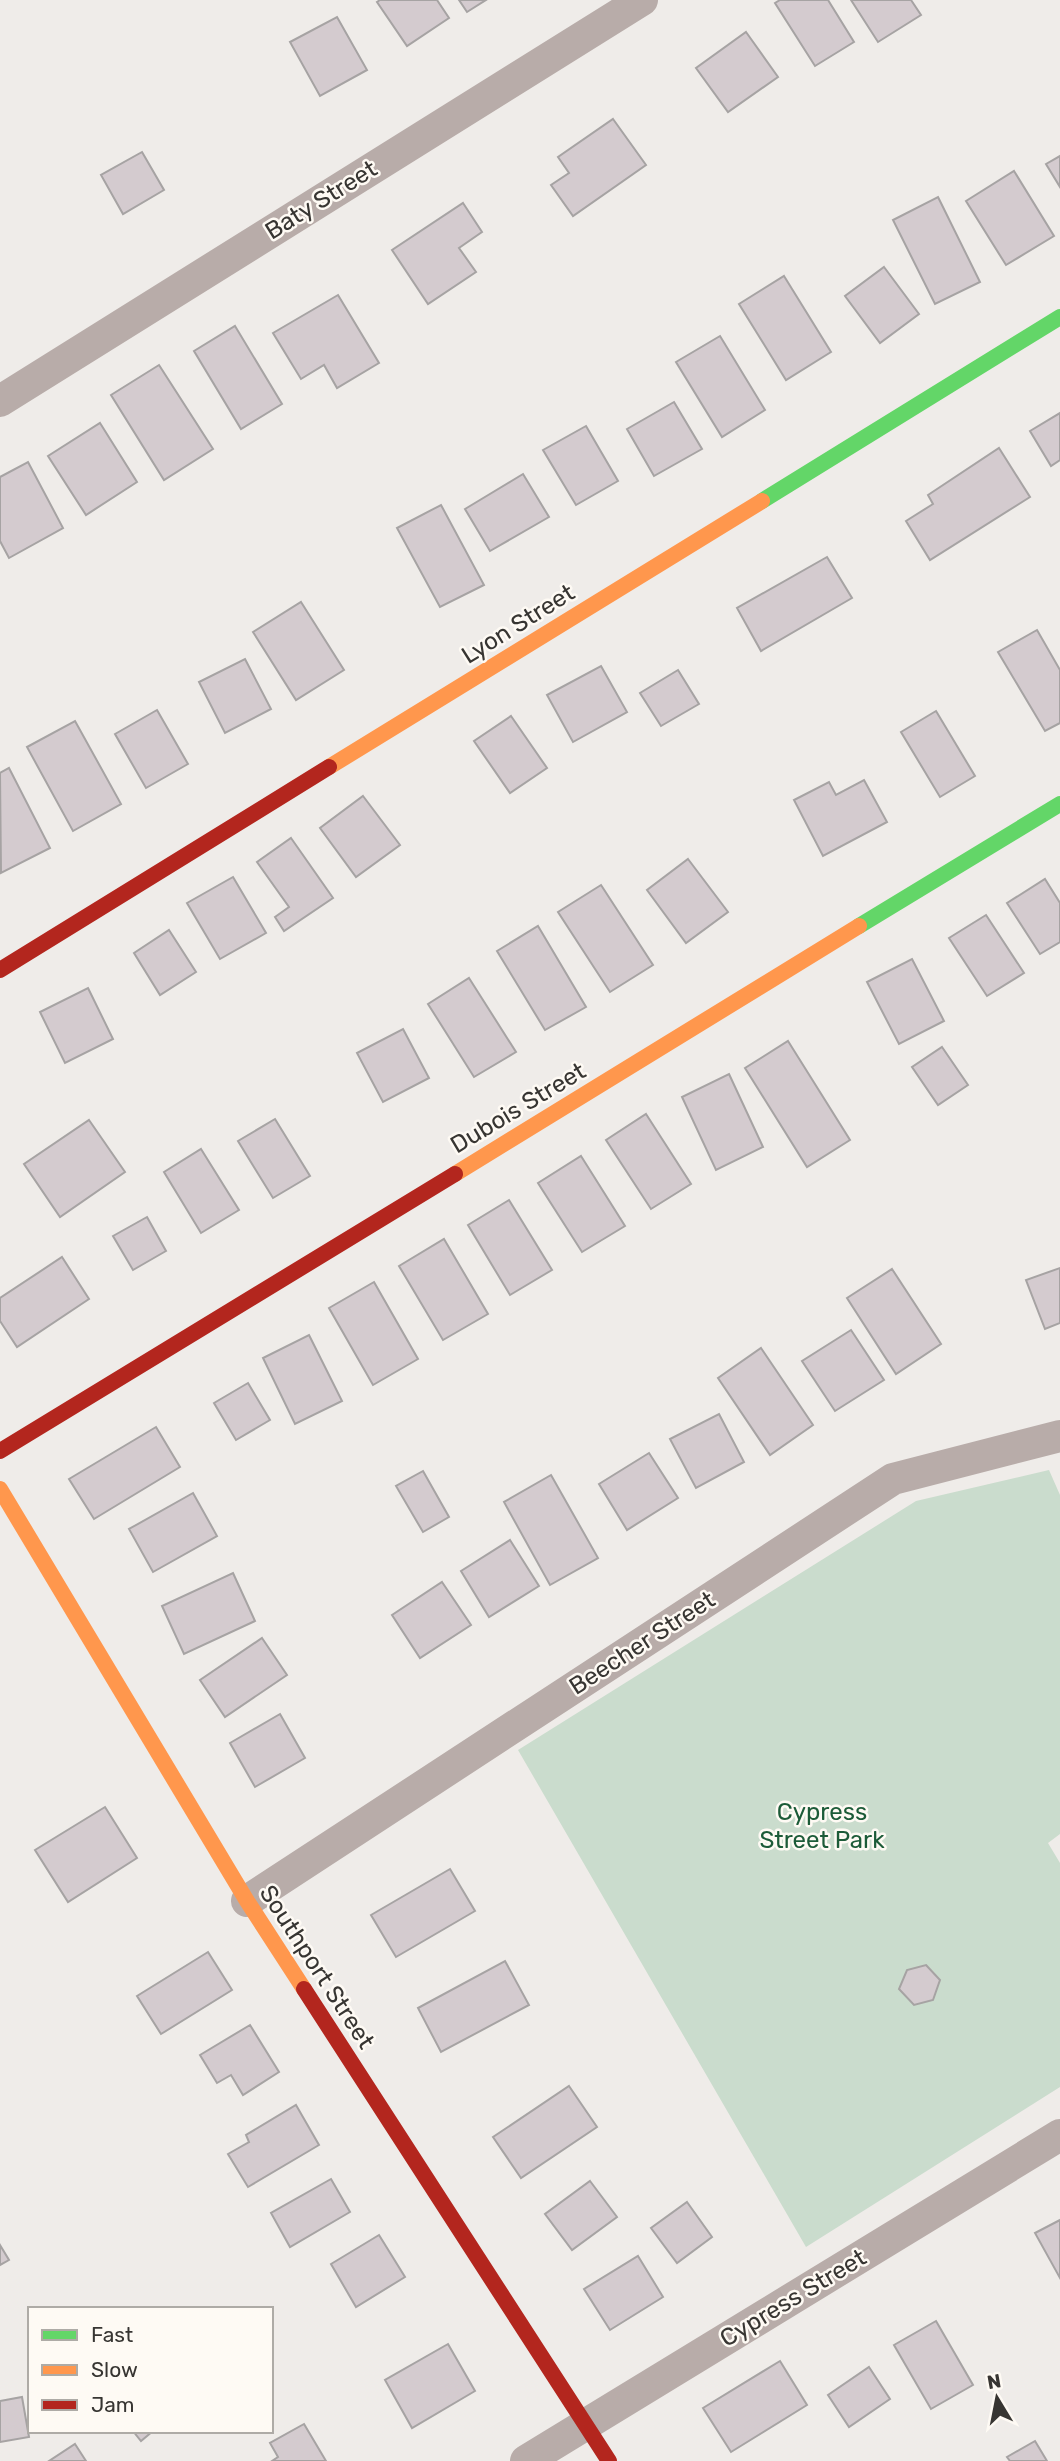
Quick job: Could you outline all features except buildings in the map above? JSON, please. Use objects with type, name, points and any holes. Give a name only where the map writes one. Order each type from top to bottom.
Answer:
[{"type":"street","name":"Baty Street","points":[[0,401],[642,0]]},
{"type":"street","name":"Lyon Street","points":[[0,970],[1060,317]]},
{"type":"street","name":"Dubois Street","points":[[0,1451],[1060,804]]},
{"type":"street","name":"Beecher Street","points":[[247,1901],[893,1479],[1060,1436]]},
{"type":"street","name":"Southport Street","points":[[0,1489],[247,1901],[609,2461]]},
{"type":"street","name":"Cypress Street","points":[[526,2461],[1060,2135]]},
{"type":"green space","name":"Cypress Street Park","points":[[1049,1470],[1060,1495],[1060,1834],[1048,1843],[1060,1863],[1060,2087],[806,2247],[518,1750],[916,1501]]},
{"type":"traffic: fast","points":[[762,501],[1060,317]]},
{"type":"traffic: fast","points":[[859,926],[1060,804]]},
{"type":"traffic: slow","points":[[329,767],[762,501]]},
{"type":"traffic: slow","points":[[455,1174],[859,926]]},
{"type":"traffic: slow","points":[[0,1489],[247,1901],[304,1989]]},
{"type":"traffic: jam","points":[[0,970],[329,767]]},
{"type":"traffic: jam","points":[[0,1451],[455,1174]]},
{"type":"traffic: jam","points":[[304,1989],[609,2461]]}]
